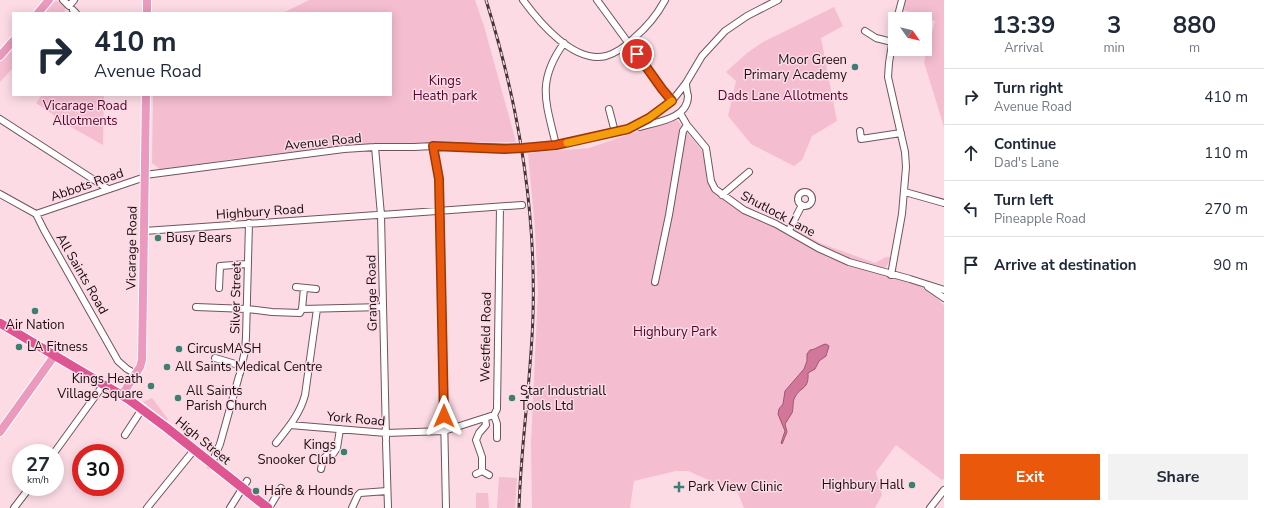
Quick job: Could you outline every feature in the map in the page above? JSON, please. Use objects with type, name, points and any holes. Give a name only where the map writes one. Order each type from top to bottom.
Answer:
[{"type":"highway","name":"High Street","points":[[0,323],[122,395],[211,464],[245,485],[268,508]]},
{"type":"main road","points":[[39,12],[49,0]]},
{"type":"main road","points":[[147,0],[147,12]]},
{"type":"main road","points":[[0,56],[12,42]]},
{"type":"main road","name":"Vicarage Road","points":[[122,395],[140,367],[142,360],[146,96]]},
{"type":"main road","points":[[0,432],[55,355]]},
{"type":"street","points":[[63,0],[73,10]]},
{"type":"street","points":[[73,10],[74,0]]},
{"type":"street","points":[[523,0],[533,14],[564,43],[586,55],[598,56],[606,56],[629,43],[659,12],[665,0]]},
{"type":"street","points":[[597,0],[672,101]]},
{"type":"street","points":[[628,129],[649,118],[672,101],[686,83],[702,56],[725,31],[737,22],[778,0]]},
{"type":"street","points":[[899,12],[902,0]]},
{"type":"street","points":[[865,31],[876,38],[888,41]]},
{"type":"street","points":[[556,145],[546,97],[546,81],[553,62],[564,43]]},
{"type":"street","points":[[890,56],[888,77],[905,152],[906,167],[905,192],[891,275]]},
{"type":"street","points":[[628,129],[670,118],[680,113],[685,107],[687,100],[686,83]]},
{"type":"street","points":[[609,108],[615,132]]},
{"type":"street","name":"Shutlock Lane","points":[[680,113],[687,125],[706,148],[711,181],[715,189],[722,195],[744,210],[789,230],[818,248],[849,262],[891,275],[910,279],[925,285]]},
{"type":"street","points":[[0,119],[108,189]]},
{"type":"street","points":[[654,282],[669,215],[683,131],[687,125]]},
{"type":"street","name":"Avenue Road","points":[[145,176],[344,149],[433,146],[504,149],[556,145],[628,129]]},
{"type":"street","points":[[860,131],[861,139],[901,133]]},
{"type":"street","points":[[433,146],[439,179],[446,508]]},
{"type":"street","name":"Grange Road","points":[[375,147],[383,307],[388,508]]},
{"type":"street","points":[[722,195],[749,172]]},
{"type":"street","name":"Abbots Road","points":[[36,214],[145,176]]},
{"type":"street","points":[[905,192],[944,203]]},
{"type":"street","points":[[0,194],[36,214]]},
{"type":"street","name":"Highbury Road","points":[[144,231],[522,205]]},
{"type":"street","points":[[789,230],[802,205]]},
{"type":"street","name":"Westfield Road","points":[[497,438],[497,424],[494,415],[497,409],[500,207]]},
{"type":"street","name":"All Saints Road","points":[[36,214],[118,361],[126,369],[136,374]]},
{"type":"street","name":"Silver Street","points":[[211,464],[220,444],[242,366],[246,338],[249,223]]},
{"type":"street","points":[[219,288],[220,266],[247,264]]},
{"type":"street","points":[[925,285],[944,290]]},
{"type":"street","points":[[925,285],[944,298]]},
{"type":"street","points":[[296,287],[316,289]]},
{"type":"street","points":[[302,310],[304,288]]},
{"type":"street","points":[[196,307],[300,313],[302,310],[383,307]]},
{"type":"street","points":[[276,443],[302,406],[305,395],[317,309]]},
{"type":"street","points":[[216,358],[242,366]]},
{"type":"street","points":[[61,444],[104,384]]},
{"type":"street","points":[[125,435],[142,409]]},
{"type":"street","points":[[444,431],[494,415]]},
{"type":"street","points":[[482,471],[482,457],[476,440],[479,433],[486,425],[485,418]]},
{"type":"street","name":"York Road","points":[[290,425],[340,429],[386,438],[444,431]]},
{"type":"street","points":[[322,469],[323,459],[333,454],[337,448],[340,429]]},
{"type":"street","points":[[147,508],[194,450]]},
{"type":"street","points":[[476,474],[482,471]]},
{"type":"street","points":[[482,471],[489,475]]},
{"type":"street","points":[[230,508],[245,485]]},
{"type":"street","points":[[268,508],[281,488]]},
{"type":"street","points":[[930,508],[944,490]]},
{"type":"street","points":[[352,508],[360,493],[387,491]]},
{"type":"street","points":[[14,508],[23,496]]},
{"type":"green space","name":"Kings Heath park","points":[[309,0],[475,0],[484,26],[516,142],[356,145],[233,159],[161,170],[152,163],[153,96],[392,96],[392,12],[285,12]]},
{"type":"green space","points":[[906,0],[944,0],[944,127],[924,62],[926,56],[932,56],[932,32],[935,21],[932,20],[932,12],[910,12],[904,10]]},
{"type":"green space","points":[[57,1],[65,6],[64,12],[45,12],[54,2]]},
{"type":"green space","name":"Dads Lane Allotments","points":[[834,7],[843,26],[821,38],[837,121],[812,136],[802,160],[794,166],[751,144],[728,116],[736,81],[726,72],[747,53],[763,42]]},
{"type":"green space","points":[[12,49],[12,69],[0,82],[0,62]]},
{"type":"green space","name":"Vicarage Road Allotments","points":[[41,96],[104,96],[103,145],[71,127],[36,103]]},
{"type":"green space","name":"Highbury Park","points":[[674,119],[678,121],[704,153],[710,184],[718,195],[725,201],[848,263],[915,284],[930,292],[944,305],[944,479],[942,480],[896,445],[876,472],[882,495],[875,508],[744,508],[738,493],[688,471],[676,471],[634,481],[630,508],[532,508],[531,444],[538,292],[535,228],[528,154],[589,148]]},
{"type":"green space","points":[[793,228],[820,243],[875,263],[886,257],[891,257],[887,266],[882,270],[858,262],[825,247],[803,236],[792,229]]},
{"type":"green space","points":[[152,398],[168,419],[167,421],[143,402]]},
{"type":"green space","points":[[499,477],[517,478],[515,508],[497,508]]},
{"type":"green space","points":[[476,493],[488,493],[489,508],[476,508]]},
{"type":"shaded area","points":[[826,344],[829,346],[826,356],[819,361],[815,369],[808,373],[806,385],[794,399],[792,413],[785,424],[787,432],[782,444],[785,431],[778,414],[779,409],[783,404],[785,391],[804,369],[807,361],[807,354],[810,350]]},
{"type":"railway","points":[[486,0],[516,116],[528,195],[531,235],[533,275],[532,339],[519,508]]},
{"type":"slow traffic","points":[[567,143],[628,129],[643,122],[672,101]]},
{"type":"place","name":"Moor Green Primary Academy","points":[[855,67]]},
{"type":"place","name":"Busy Bears","points":[[158,238]]},
{"type":"place","name":"Air Nation","points":[[35,311]]},
{"type":"place","name":"LA Fitness","points":[[19,347]]},
{"type":"place","name":"CircusMASH","points":[[179,349]]},
{"type":"place","name":"All Saints Medical Centre","points":[[167,367]]},
{"type":"place","name":"Kings Heath Village Square","points":[[151,386]]},
{"type":"place","name":"All Saints Parish Church","points":[[178,398]]},
{"type":"place","name":"Star Industriall Tools Ltd","points":[[512,398]]},
{"type":"place","name":"Kings Snooker Club","points":[[344,452]]},
{"type":"place","name":"Highbury Hall","points":[[912,485]]},
{"type":"place","name":"Park View Clinic","points":[[679,487]]},
{"type":"place","name":"Hare & Hounds","points":[[256,491]]},
{"type":"route","points":[[444,416],[439,179],[433,146],[504,149],[523,148],[556,145],[628,129],[643,122],[672,101],[637,54]]}]
